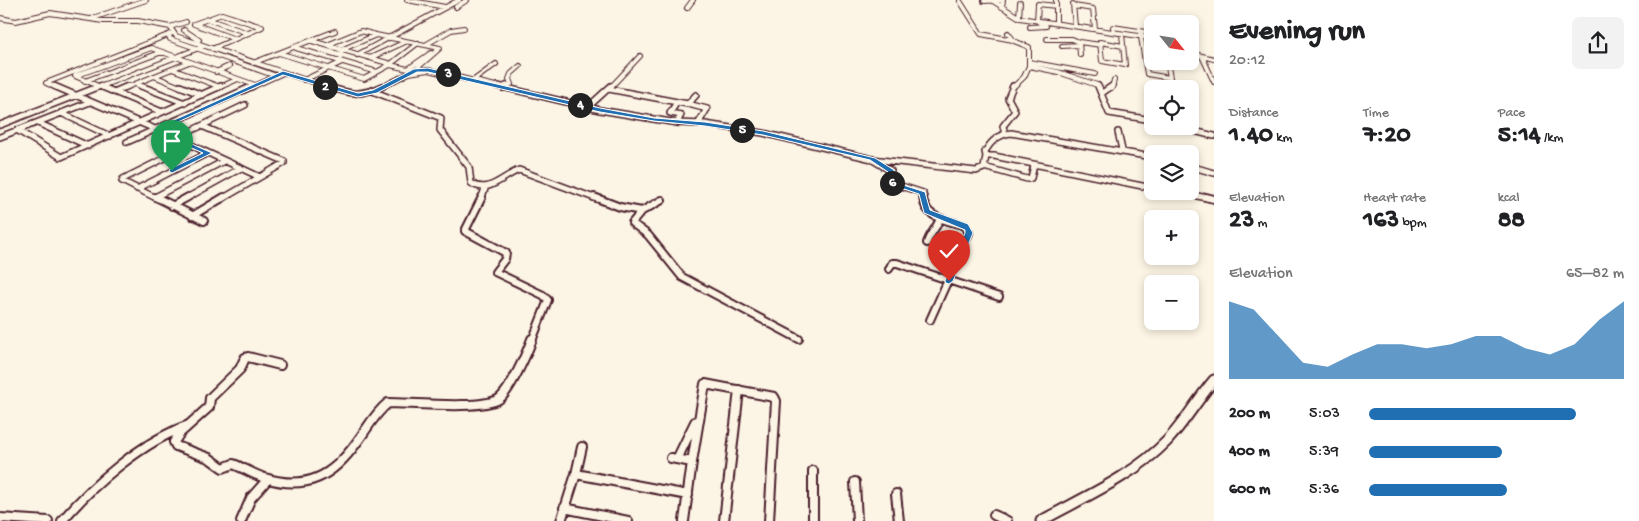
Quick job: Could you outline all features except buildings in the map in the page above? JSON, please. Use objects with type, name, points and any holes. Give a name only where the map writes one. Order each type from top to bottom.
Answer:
[{"type":"street","points":[[127,0],[136,3]]},
{"type":"street","points":[[90,19],[146,0]]},
{"type":"street","points":[[407,0],[445,7]]},
{"type":"street","points":[[446,0],[455,5]]},
{"type":"street","points":[[455,5],[459,0]]},
{"type":"street","points":[[306,79],[358,55],[445,7],[467,0]]},
{"type":"street","points":[[687,8],[693,0]]},
{"type":"street","points":[[1056,0],[1056,23]]},
{"type":"street","points":[[960,1],[981,34],[1013,40],[1029,46],[1029,64],[1024,77],[1012,87],[1009,93],[1008,98],[1015,111],[1003,126],[1005,134]]},
{"type":"street","points":[[984,1],[993,1],[1019,17],[1031,20]]},
{"type":"street","points":[[1019,17],[1020,3]]},
{"type":"street","points":[[1037,20],[1038,4],[1056,6]]},
{"type":"street","points":[[1075,26],[1074,5],[1093,9],[1095,29]]},
{"type":"street","points":[[1004,8],[1019,11]]},
{"type":"street","points":[[0,18],[16,21],[50,13],[90,19],[138,21],[170,27],[186,22]]},
{"type":"street","points":[[212,49],[218,47],[236,39],[248,33],[262,27],[223,14],[194,25],[236,39]]},
{"type":"street","points":[[207,19],[248,33]]},
{"type":"street","points":[[1014,20],[1037,20],[1142,37]]},
{"type":"street","points":[[1037,20],[1046,26]]},
{"type":"street","points":[[1030,27],[1051,26]]},
{"type":"street","points":[[170,27],[174,30],[171,34]]},
{"type":"street","points":[[1114,32],[1114,27],[1144,31]]},
{"type":"street","points":[[427,44],[451,30],[464,28]]},
{"type":"street","points":[[189,35],[206,29]]},
{"type":"street","points":[[184,30],[203,46],[243,64],[359,92],[371,90],[416,70],[440,50],[438,47],[427,44],[360,31],[327,45]]},
{"type":"street","points":[[243,64],[296,48],[336,31]]},
{"type":"street","points":[[1140,31],[1144,46]]},
{"type":"street","points":[[1008,33],[1013,40]]},
{"type":"street","points":[[253,62],[171,34],[46,84],[138,124],[176,138],[260,177]]},
{"type":"street","points":[[1122,34],[1126,65],[1102,61],[1100,42],[1123,46]]},
{"type":"street","points":[[341,50],[376,35]]},
{"type":"street","points":[[1052,43],[1045,38],[1072,39],[1079,44],[1080,55]]},
{"type":"street","points":[[312,41],[408,69]]},
{"type":"street","points":[[370,58],[406,41]]},
{"type":"street","points":[[279,53],[361,79],[391,65],[418,43]]},
{"type":"street","points":[[145,44],[151,48],[255,85]]},
{"type":"street","points":[[1062,46],[1079,44],[1101,45]]},
{"type":"street","points":[[0,125],[203,46],[218,47],[280,73]]},
{"type":"street","points":[[151,48],[76,76],[162,112]]},
{"type":"street","points":[[296,48],[377,72]]},
{"type":"street","points":[[385,63],[408,51]]},
{"type":"street","points":[[306,79],[353,95],[375,92],[398,78],[434,51]]},
{"type":"street","points":[[85,81],[162,52]]},
{"type":"street","points":[[333,59],[348,52]]},
{"type":"street","points":[[1199,55],[1214,59]]},
{"type":"street","points":[[588,107],[609,89],[640,56]]},
{"type":"street","points":[[1202,56],[1204,65],[1214,82]]},
{"type":"street","points":[[114,92],[189,62]]},
{"type":"street","points":[[474,80],[496,64]]},
{"type":"street","points":[[1029,64],[1095,74]]},
{"type":"street","points":[[1029,64],[1090,82],[1101,89],[1109,113],[1144,119]]},
{"type":"street","points":[[216,72],[228,66]]},
{"type":"street","points":[[503,88],[511,84],[510,74],[520,66]]},
{"type":"street","points":[[172,69],[220,87]]},
{"type":"street","points":[[416,70],[428,70],[588,107],[677,123],[763,133],[872,159],[976,171],[982,170],[988,144],[1005,134],[1061,140],[1144,155]]},
{"type":"street","points":[[1147,70],[1147,74],[1170,78],[1169,70]]},
{"type":"street","points":[[127,142],[280,73]]},
{"type":"street","points":[[154,76],[202,95]]},
{"type":"street","points":[[17,130],[57,156],[66,155],[238,79]]},
{"type":"street","points":[[1102,93],[1112,88],[1114,80]]},
{"type":"street","points":[[135,84],[185,103]]},
{"type":"street","points":[[609,89],[707,109],[698,124]]},
{"type":"street","points":[[375,92],[441,118],[440,130],[469,167],[471,183],[477,188],[485,189],[519,170],[620,207],[642,211]]},
{"type":"street","points":[[688,104],[696,95]]},
{"type":"street","points":[[0,137],[90,102]]},
{"type":"street","points":[[677,102],[670,113],[681,115],[677,123]]},
{"type":"street","points":[[176,138],[246,105]]},
{"type":"street","points":[[61,113],[110,136]]},
{"type":"street","points":[[38,122],[88,146]]},
{"type":"street","points":[[192,216],[284,163],[284,161],[202,126]]},
{"type":"street","points":[[1118,132],[1122,150]]},
{"type":"street","points":[[1199,132],[1214,136]]},
{"type":"street","points":[[191,145],[122,181],[204,221]]},
{"type":"street","points":[[137,189],[208,153]]},
{"type":"street","points":[[986,156],[999,156],[1034,165],[1144,186]]},
{"type":"street","points":[[872,159],[892,171],[889,180],[892,183],[923,193],[925,209],[940,218],[965,226],[969,231],[949,281],[930,320]]},
{"type":"street","points":[[155,196],[224,161]]},
{"type":"street","points":[[984,167],[1027,179],[1031,178],[1034,165]]},
{"type":"street","points":[[172,206],[241,168]]},
{"type":"street","points":[[1199,169],[1214,173]]},
{"type":"street","points":[[280,365],[248,357],[245,358],[240,369],[210,398],[209,407],[174,442],[176,446],[209,458],[223,468],[235,465],[268,479],[303,483],[324,477],[343,461],[380,409],[388,403],[480,405],[499,398],[522,365],[548,300],[543,295],[495,272],[496,268],[506,259],[506,253],[464,231],[482,200],[485,189]]},
{"type":"street","points":[[1199,195],[1214,198]]},
{"type":"street","points":[[662,200],[642,211],[632,224],[648,235],[682,277],[799,339]]},
{"type":"street","points":[[927,243],[929,235],[938,225],[940,218]]},
{"type":"street","points":[[889,269],[892,263],[897,263],[999,297]]},
{"type":"street","points":[[1041,521],[1122,476],[1156,452],[1168,440],[1214,380]]},
{"type":"street","points":[[684,521],[698,416],[705,384],[771,395],[776,401],[769,521]]},
{"type":"street","points":[[724,521],[739,390]]},
{"type":"street","points":[[692,462],[674,458],[698,416]]},
{"type":"street","points":[[62,521],[79,500],[133,458],[172,430],[189,425]]},
{"type":"street","points":[[561,521],[576,474],[582,447]]},
{"type":"street","points":[[813,471],[813,521]]},
{"type":"street","points":[[576,474],[688,495]]},
{"type":"street","points":[[241,521],[251,498],[268,479]]},
{"type":"street","points":[[855,482],[857,521]]},
{"type":"street","points":[[896,494],[899,521]]},
{"type":"street","points":[[564,508],[628,521]]},
{"type":"street","points":[[994,515],[1007,521]]},
{"type":"street","points":[[0,518],[48,521]]},
{"type":"route","points":[[172,171],[208,153],[155,130],[283,73],[345,93],[358,95],[375,92],[416,70],[428,70],[600,110],[677,123],[705,124],[763,133],[872,159],[892,171],[890,182],[919,190],[923,193],[925,209],[933,216],[965,226],[968,229],[969,233],[949,281]]}]
